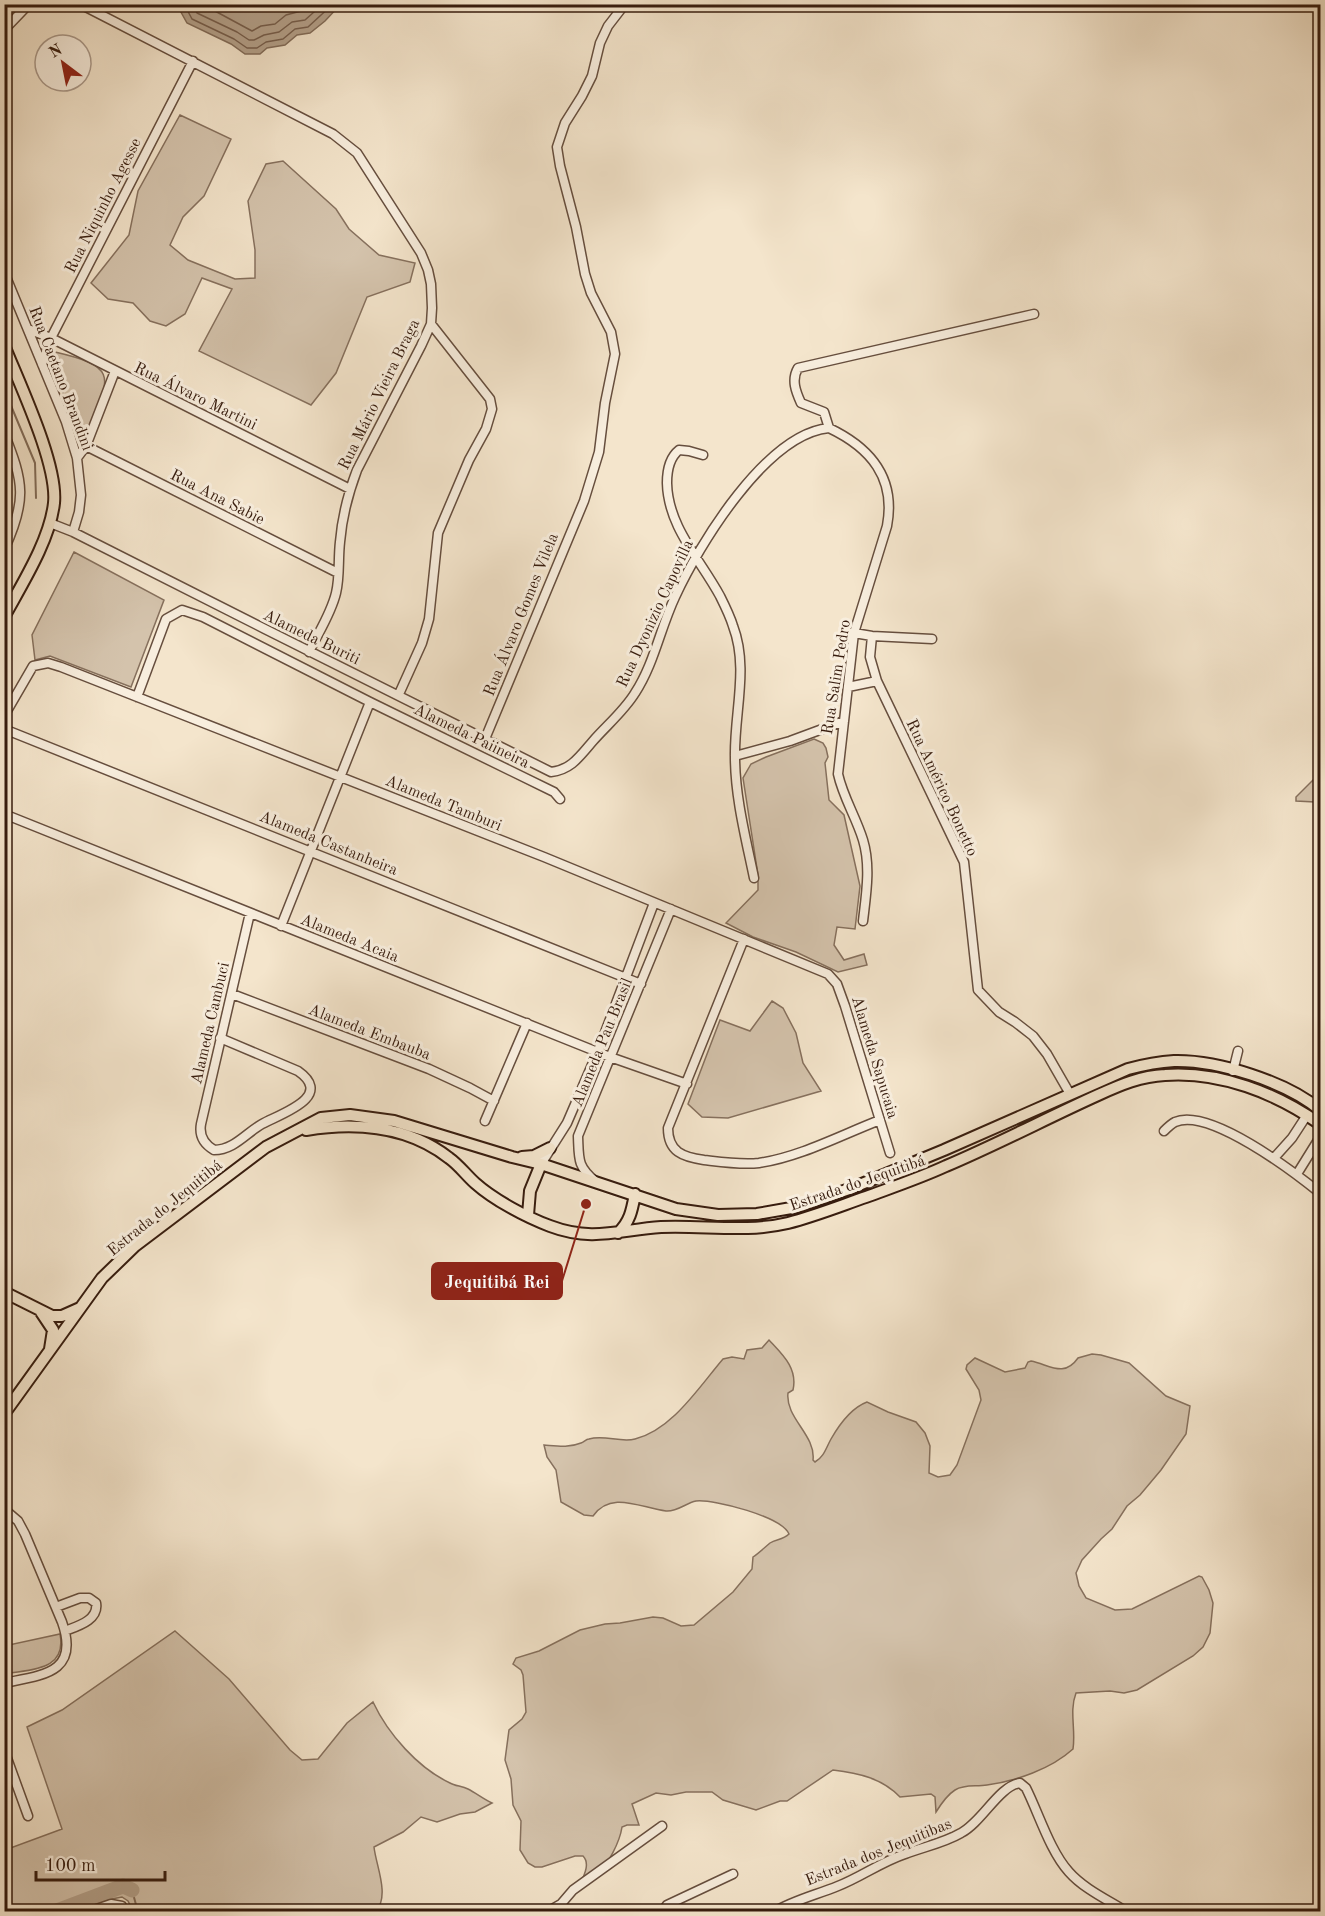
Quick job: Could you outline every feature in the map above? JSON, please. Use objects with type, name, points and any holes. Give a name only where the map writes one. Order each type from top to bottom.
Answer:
[{"type":"main road","points":[[4,345],[45,450],[54,493],[50,523],[40,548],[4,617]]},
{"type":"main road","name":"Estrada do Jequitibá","points":[[4,1414],[102,1278],[135,1246],[266,1147],[321,1118],[350,1114],[394,1120],[540,1164],[676,1209],[718,1215],[757,1214],[797,1207],[852,1188],[1128,1069],[1148,1064],[1186,1062],[1233,1071],[1283,1086],[1312,1102],[1320,1110]]},
{"type":"main road","name":"Estrada do Jequitibá","points":[[297,1131],[346,1125],[380,1128],[411,1138],[441,1151],[452,1159],[475,1184],[548,1226],[572,1233],[596,1236],[644,1228],[750,1228],[787,1223],[816,1215],[946,1166],[1118,1086],[1148,1077],[1164,1075],[1209,1078],[1245,1087],[1278,1098],[1320,1124]]},
{"type":"main road","points":[[512,1157],[534,1156],[550,1148]]},
{"type":"main road","points":[[528,1215],[530,1191],[540,1164]]},
{"type":"main road","points":[[618,1234],[630,1217],[634,1194]]},
{"type":"main road","points":[[4,1292],[57,1317],[80,1308]]},
{"type":"main road","points":[[38,1310],[53,1330],[48,1355]]},
{"type":"street","points":[[4,30],[28,4]]},
{"type":"street","name":"Rua Mário Vieira Braga","points":[[80,4],[333,134],[357,153],[403,222],[428,270],[432,293],[431,324],[357,470],[350,489],[340,542],[336,592],[330,610],[309,652]]},
{"type":"street","name":"Rua Álvaro Gomes Vilela","points":[[485,739],[584,501],[600,453],[605,403],[615,354],[611,332],[591,293],[585,274],[557,147],[565,123],[592,76],[600,43],[608,26],[625,4]]},
{"type":"street","name":"Rua Niquinho Agesse","points":[[42,364],[51,338],[193,61]]},
{"type":"street","name":"Rua Caetano Brandini","points":[[4,272],[66,422],[77,458],[81,495],[80,512],[73,532]]},
{"type":"street","name":"Rua Salim Pedro","points":[[863,921],[867,865],[864,842],[841,788],[838,774],[854,633],[887,526],[890,508],[882,474],[875,463],[866,453],[829,428],[824,412],[806,406],[799,399],[794,376],[798,368],[1034,314]]},
{"type":"street","points":[[399,694],[423,643],[429,619],[438,533],[469,460],[486,429],[492,409],[490,399],[431,324]]},
{"type":"street","name":"Rua Álvaro Martini","points":[[28,329],[51,338],[350,489]]},
{"type":"street","points":[[77,458],[86,446],[115,371]]},
{"type":"street","name":"Rua Dyonizio Capovilla","points":[[563,771],[575,762],[634,695],[650,665],[674,599],[695,556],[723,516],[765,464],[792,441],[814,431],[829,428]]},
{"type":"street","points":[[4,433],[17,465],[21,490],[21,507],[4,550]]},
{"type":"street","name":"Rua Ana Sabie","points":[[86,446],[338,573]]},
{"type":"street","points":[[703,455],[679,450],[673,456],[667,474],[667,496],[674,518],[720,597],[734,627],[741,660],[735,756],[737,789],[754,878]]},
{"type":"street","name":"Alameda Buriti","points":[[50,523],[73,532],[309,652],[399,694],[551,772],[563,771]]},
{"type":"street","name":"Alameda Paiineira","points":[[137,697],[166,619],[182,609],[203,617],[554,792],[560,799]]},
{"type":"street","points":[[854,633],[932,639]]},
{"type":"street","name":"Rua Américo Bonetto","points":[[872,636],[870,657],[877,681],[964,862],[978,990],[999,1012],[1033,1036],[1047,1054],[1070,1094]]},
{"type":"street","name":"Alameda Tamburi","points":[[4,716],[33,666],[48,663],[544,857],[828,974]]},
{"type":"street","points":[[848,687],[877,681]]},
{"type":"street","points":[[281,926],[370,702]]},
{"type":"street","points":[[735,756],[790,741],[844,721]]},
{"type":"street","name":"Alameda Castanheira","points":[[4,729],[641,984]]},
{"type":"street","name":"Alameda Acaia","points":[[4,814],[610,1057],[687,1084]]},
{"type":"street","name":"Alameda Pau Brasil","points":[[540,1164],[563,1129],[598,1051],[654,903]]},
{"type":"street","name":"Alameda Pau Brasil","points":[[597,1183],[584,1171],[579,1161],[578,1136],[671,909]]},
{"type":"street","name":"Alameda Cambuci","points":[[220,1038],[298,1071],[306,1078],[309,1093],[302,1104],[260,1125],[229,1148],[214,1150],[204,1140],[200,1130],[220,1038],[232,994],[249,913]]},
{"type":"street","points":[[744,939],[668,1128],[671,1147],[675,1152],[690,1158],[731,1163],[758,1163],[795,1153],[880,1120]]},
{"type":"street","name":"Alameda Sapucaia","points":[[828,974],[837,984],[842,995],[890,1153]]},
{"type":"street","name":"Alameda Embauba","points":[[232,994],[429,1070],[494,1101]]},
{"type":"street","points":[[485,1121],[527,1023]]},
{"type":"street","points":[[1233,1071],[1238,1051]]},
{"type":"street","points":[[1274,1158],[1292,1138],[1307,1115]]},
{"type":"street","points":[[1164,1131],[1175,1121],[1196,1120],[1224,1130],[1274,1158],[1320,1193]]},
{"type":"street","points":[[563,1129],[578,1136]]},
{"type":"street","points":[[1296,1174],[1320,1137]]},
{"type":"street","points":[[4,1509],[18,1521],[21,1527],[56,1607],[65,1631],[68,1652],[62,1663],[46,1675],[4,1683]]},
{"type":"street","points":[[56,1607],[80,1598],[89,1598],[96,1603],[97,1609],[93,1617],[65,1631]]},
{"type":"street","points":[[4,1750],[28,1816]]},
{"type":"street","name":"Estrada dos Jequitibas","points":[[774,1911],[786,1904],[840,1886],[902,1855],[959,1835],[981,1818],[1006,1789],[1020,1783],[1026,1788],[1049,1838],[1069,1872],[1087,1887],[1127,1911]]},
{"type":"street","points":[[547,1911],[561,1904],[573,1890],[662,1826]]},
{"type":"street","points":[[662,1911],[667,1905],[733,1874]]},
{"type":"street","points":[[88,1911],[111,1904],[123,1909]]},
{"type":"shaded area","points":[[180,115],[231,139],[204,196],[183,217],[170,245],[188,260],[235,279],[255,278],[255,250],[248,201],[266,164],[283,161],[336,209],[349,229],[379,255],[415,263],[410,282],[367,297],[336,373],[311,405],[199,351],[232,289],[202,278],[185,314],[166,326],[150,321],[133,303],[108,299],[91,283],[129,235],[138,191]]},
{"type":"shaded area","points":[[55,352],[91,363],[100,369],[104,377],[101,398],[88,431],[82,432],[74,423],[51,360]]},
{"type":"shaded area","points":[[74,552],[164,600],[131,687],[50,656],[35,660],[32,635]]},
{"type":"shaded area","points":[[814,739],[823,743],[826,748],[828,757],[825,763],[829,800],[844,815],[860,886],[855,929],[837,927],[834,945],[844,960],[864,954],[867,965],[838,972],[796,952],[753,937],[726,923],[758,890],[758,875],[743,778],[751,764]]},
{"type":"shaded area","points":[[1320,773],[1320,820],[1315,802],[1296,801],[1296,797]]},
{"type":"shaded area","points":[[772,1001],[783,1008],[796,1033],[803,1063],[821,1091],[728,1118],[702,1117],[688,1104],[720,1020],[750,1031]]},
{"type":"shaded area","points":[[769,1340],[784,1356],[791,1368],[794,1382],[793,1390],[788,1393],[788,1402],[810,1442],[815,1462],[823,1455],[846,1418],[856,1408],[867,1402],[916,1422],[925,1433],[930,1446],[929,1473],[938,1477],[950,1475],[957,1465],[981,1400],[979,1390],[966,1369],[975,1358],[1005,1372],[1025,1368],[1031,1361],[1062,1369],[1073,1364],[1078,1358],[1092,1354],[1129,1363],[1166,1396],[1190,1406],[1186,1434],[1161,1470],[1140,1495],[1127,1506],[1112,1529],[1082,1560],[1076,1573],[1079,1586],[1086,1598],[1115,1610],[1132,1609],[1199,1576],[1202,1577],[1213,1603],[1210,1633],[1203,1647],[1193,1656],[1137,1690],[1124,1693],[1110,1691],[1076,1693],[1073,1707],[1073,1749],[1064,1756],[1044,1768],[1021,1777],[983,1786],[959,1788],[947,1797],[936,1812],[935,1797],[931,1794],[900,1797],[877,1781],[833,1770],[787,1801],[780,1801],[756,1810],[723,1800],[712,1792],[686,1792],[671,1795],[656,1793],[632,1804],[639,1825],[622,1827],[616,1846],[605,1866],[579,1887],[586,1867],[583,1856],[535,1867],[528,1863],[520,1850],[521,1821],[513,1805],[511,1779],[505,1760],[509,1730],[522,1719],[526,1712],[523,1675],[521,1670],[513,1664],[516,1658],[539,1651],[580,1630],[605,1624],[653,1617],[663,1618],[681,1626],[694,1625],[733,1592],[752,1569],[753,1557],[770,1543],[789,1534],[774,1521],[747,1510],[705,1501],[696,1501],[666,1511],[617,1502],[600,1508],[593,1516],[584,1515],[561,1502],[556,1470],[547,1457],[544,1445],[572,1446],[600,1437],[629,1440],[648,1434],[661,1427],[684,1406],[723,1359],[732,1357],[744,1359],[747,1350],[762,1348]]},
{"type":"shaded area","points":[[175,1631],[229,1679],[290,1750],[302,1760],[318,1759],[347,1723],[373,1702],[396,1738],[427,1769],[438,1777],[468,1789],[492,1803],[475,1812],[460,1814],[437,1822],[421,1817],[403,1832],[374,1847],[382,1889],[382,1897],[376,1911],[133,1911],[128,1901],[122,1897],[96,1902],[70,1911],[5,1911],[5,1850],[62,1829],[27,1727],[62,1710]]},
{"type":"shaded area","points":[[60,1634],[61,1646],[53,1662],[36,1669],[5,1674],[4,1646]]},
{"type":"water","points":[[340,4],[310,33],[297,35],[285,45],[267,48],[260,54],[245,54],[231,44],[187,23],[177,5]]},
{"type":"waterway","points":[[4,389],[35,463],[36,498]]},
{"type":"waterway","points":[[54,1912],[123,1886],[132,1890]]},
{"type":"waterway","points":[[132,1890],[138,1912]]},
{"type":"place","name":"Jequitibá Rei","points":[[586,1204]]}]
